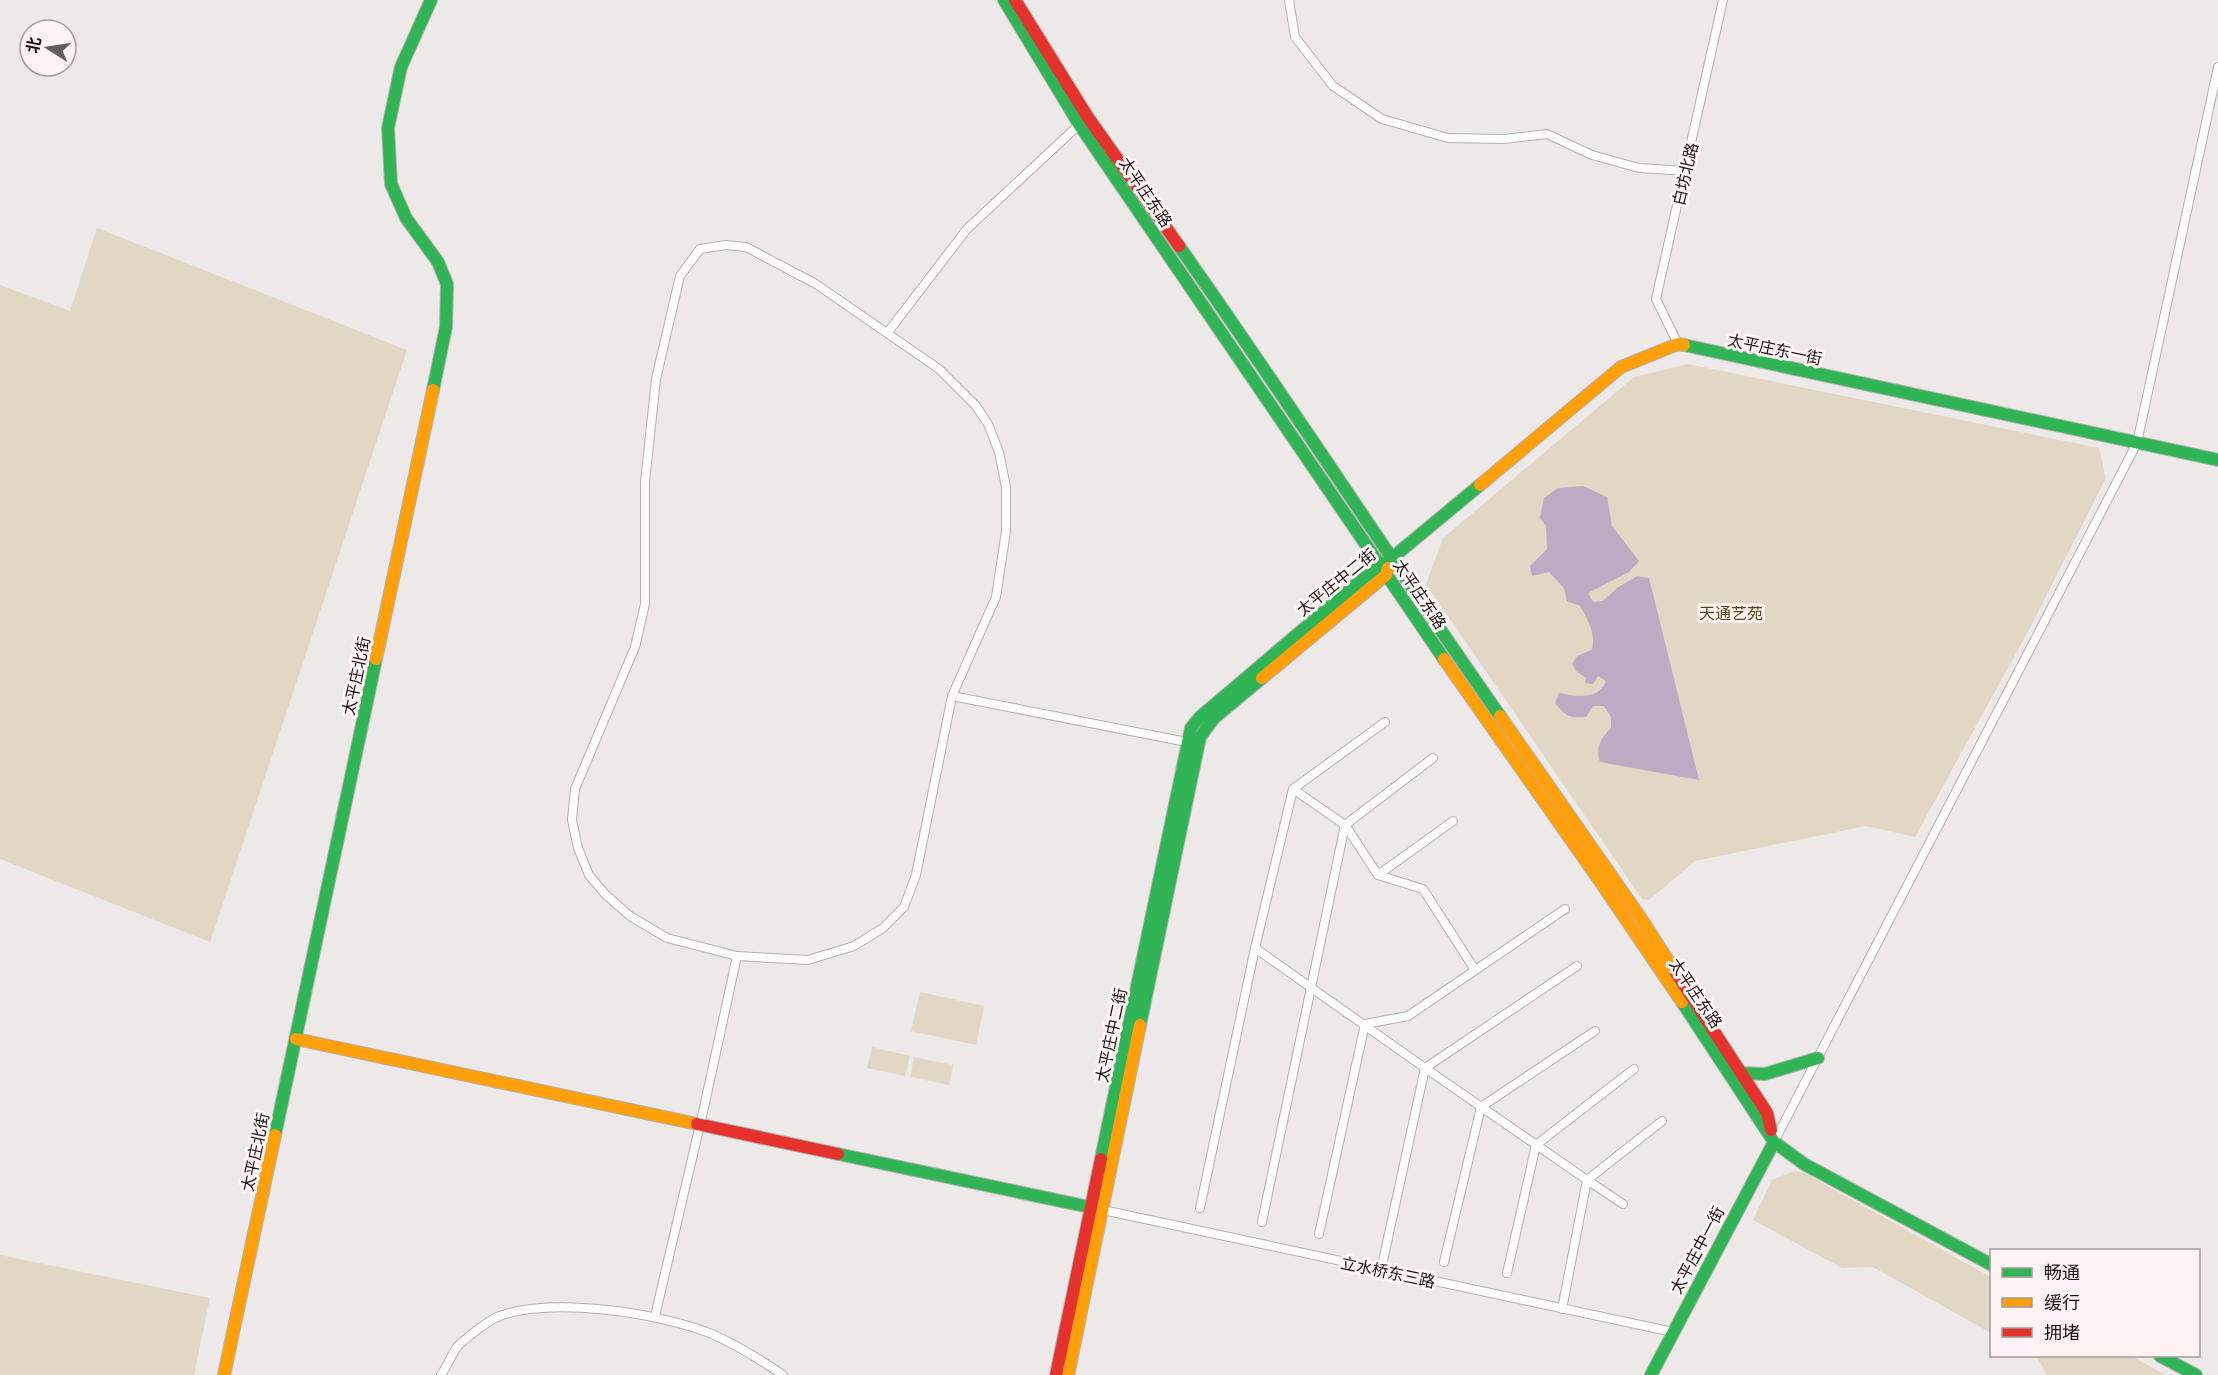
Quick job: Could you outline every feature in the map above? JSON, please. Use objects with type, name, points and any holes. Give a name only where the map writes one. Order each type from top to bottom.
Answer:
[{"type":"main road","name":"太平庄北街","points":[[224,1375],[446,327],[447,284],[438,261],[406,218],[391,184],[387,128],[401,68],[430,0]]},
{"type":"main road","name":"太平庄东路","points":[[1004,0],[1383,570],[1602,884],[1774,1142],[1804,1164],[1990,1264]]},
{"type":"main road","name":"太平庄东路","points":[[1015,0],[1083,120],[1193,266],[1413,592],[1640,917],[1767,1113],[1774,1142]]},
{"type":"main road","points":[[1392,558],[1621,368],[1678,344]]},
{"type":"main road","name":"太平庄东一街","points":[[1678,344],[2218,460]]},
{"type":"main road","name":"太平庄中二街","points":[[1068,1375],[1097,1209],[1192,743],[1191,728],[1200,717],[1383,570],[1392,558]]},
{"type":"main road","points":[[296,1039],[1097,1209]]},
{"type":"main road","points":[[1741,1073],[1765,1074],[1818,1058]]},
{"type":"main road","name":"太平庄中一街","points":[[1651,1375],[1774,1142]]},
{"type":"main road","name":"太平庄中二街","points":[[1056,1375],[1097,1209]]},
{"type":"main road","points":[[2162,1357],[2196,1375]]},
{"type":"street","points":[[1289,0],[1295,37],[1333,86],[1382,119],[1448,138],[1504,139],[1547,134],[1593,155],[1639,168],[1686,171]]},
{"type":"street","name":"白坊北路","points":[[1678,344],[1656,299],[1723,0]]},
{"type":"street","points":[[1774,1142],[2137,443],[2218,67]]},
{"type":"street","points":[[888,332],[967,229],[1083,120]]},
{"type":"street","points":[[726,245],[746,247],[816,284],[888,332],[939,369],[976,406],[988,424],[999,452],[1006,487],[1006,531],[996,597],[952,696],[916,876],[904,907],[883,928],[854,946],[808,960],[737,956],[667,938],[630,916],[605,894],[589,875],[578,848],[572,820],[575,789],[636,647],[645,604],[645,482],[656,379],[680,276],[700,249],[726,245]]},
{"type":"street","points":[[952,696],[1192,743]]},
{"type":"street","points":[[1200,1208],[1255,948],[1293,789],[1384,722]]},
{"type":"street","points":[[1262,1222],[1345,825],[1433,758]]},
{"type":"street","points":[[1293,789],[1345,825],[1378,874],[1423,889],[1475,970]]},
{"type":"street","points":[[1378,874],[1453,820]]},
{"type":"street","points":[[1365,1024],[1408,1016],[1565,909]]},
{"type":"street","points":[[1255,948],[1623,1204]]},
{"type":"street","points":[[655,1316],[737,956]]},
{"type":"street","points":[[1381,1270],[1425,1068],[1577,966]]},
{"type":"street","points":[[1319,1234],[1365,1024]]},
{"type":"street","points":[[1444,1262],[1481,1107],[1595,1031]]},
{"type":"street","points":[[1507,1273],[1536,1145],[1634,1070]]},
{"type":"street","points":[[1562,1309],[1587,1180],[1662,1121]]},
{"type":"street","name":"立水桥东三路","points":[[1097,1209],[1673,1332]]},
{"type":"street","points":[[441,1375],[459,1345],[496,1318],[526,1310],[568,1307],[655,1316],[712,1334],[763,1361],[783,1375]]},
{"type":"green space","points":[[97,228],[407,350],[210,942],[0,859],[0,285],[70,311]]},
{"type":"green space","name":"天通艺苑","points":[[1688,364],[2099,448],[2106,478],[2030,628],[1915,837],[1866,826],[1695,861],[1649,900],[1642,899],[1426,584],[1443,538],[1634,377]]},
{"type":"green space","points":[[920,992],[984,1006],[976,1045],[911,1031]]},
{"type":"green space","points":[[872,1047],[910,1056],[905,1076],[867,1068]]},
{"type":"green space","points":[[914,1057],[953,1065],[949,1085],[910,1077]]},
{"type":"green space","points":[[1794,1171],[1804,1173],[1990,1276],[1990,1332],[1873,1267],[1842,1268],[1753,1220],[1772,1180]]},
{"type":"green space","points":[[0,1255],[210,1298],[194,1375],[0,1375]]},
{"type":"green space","points":[[2033,1357],[2133,1357],[2166,1375],[2047,1375],[2038,1359]]},
{"type":"shaded area","points":[[1583,486],[1607,497],[1612,526],[1639,561],[1629,572],[1588,593],[1593,602],[1603,601],[1617,588],[1637,576],[1649,578],[1699,780],[1600,762],[1598,752],[1600,744],[1611,728],[1611,717],[1604,706],[1593,706],[1586,717],[1575,717],[1565,713],[1555,703],[1559,693],[1586,696],[1598,691],[1606,681],[1598,676],[1593,684],[1585,683],[1586,678],[1576,671],[1572,664],[1577,656],[1592,650],[1593,644],[1590,627],[1580,606],[1567,601],[1564,588],[1549,572],[1532,576],[1530,566],[1547,549],[1546,526],[1540,518],[1544,498],[1558,488]]},
{"type":"traffic: fast","points":[[431,0],[401,67],[388,128],[391,184],[406,218],[438,262],[447,284],[446,327],[433,390]]},
{"type":"traffic: fast","points":[[1004,0],[1079,124],[1444,659]]},
{"type":"traffic: fast","points":[[1179,246],[1500,716]]},
{"type":"traffic: fast","points":[[1684,345],[2218,460]]},
{"type":"traffic: fast","points":[[1101,1159],[1191,728],[1200,717],[1366,576],[1392,558],[1480,485]]},
{"type":"traffic: fast","points":[[275,1135],[376,659]]},
{"type":"traffic: fast","points":[[1140,1025],[1200,737],[1214,718],[1262,678]]},
{"type":"traffic: fast","points":[[1682,1002],[1774,1142],[1804,1164],[1990,1264]]},
{"type":"traffic: fast","points":[[1741,1073],[1765,1074],[1818,1058]]},
{"type":"traffic: fast","points":[[1651,1375],[1774,1142]]},
{"type":"traffic: fast","points":[[838,1154],[1099,1209]]},
{"type":"traffic: fast","points":[[2162,1357],[2196,1375]]},
{"type":"traffic: slow","points":[[1480,485],[1621,367],[1678,344],[1684,345]]},
{"type":"traffic: slow","points":[[376,659],[433,390]]},
{"type":"traffic: slow","points":[[1262,678],[1386,575],[1388,568]]},
{"type":"traffic: slow","points":[[1444,659],[1682,1002]]},
{"type":"traffic: slow","points":[[1500,716],[1640,917],[1676,973]]},
{"type":"traffic: slow","points":[[1068,1375],[1140,1025]]},
{"type":"traffic: slow","points":[[296,1039],[697,1124]]},
{"type":"traffic: slow","points":[[224,1375],[275,1135]]},
{"type":"traffic: jam","points":[[1015,0],[1087,116],[1179,246]]},
{"type":"traffic: jam","points":[[1676,973],[1767,1113],[1771,1130]]},
{"type":"traffic: jam","points":[[697,1124],[838,1154]]},
{"type":"traffic: jam","points":[[1056,1375],[1101,1159]]}]
